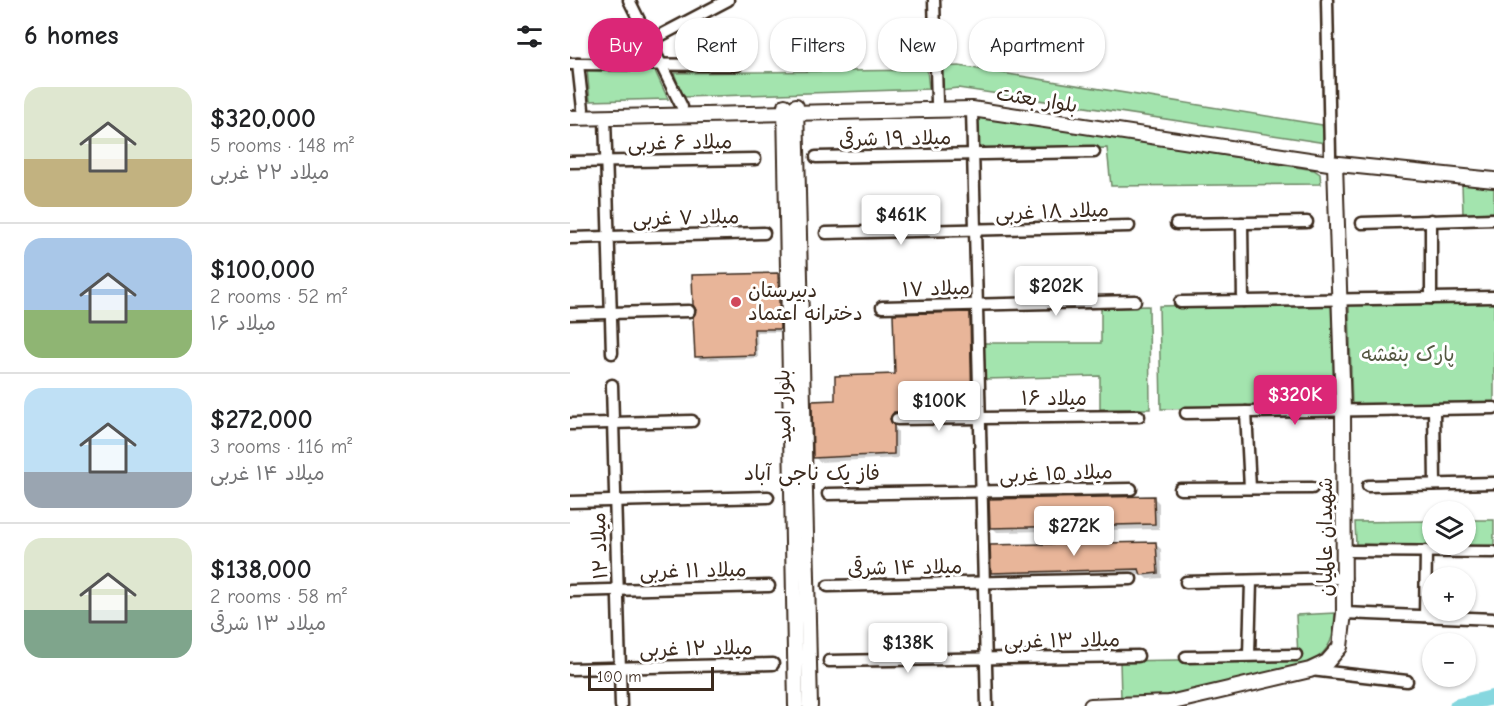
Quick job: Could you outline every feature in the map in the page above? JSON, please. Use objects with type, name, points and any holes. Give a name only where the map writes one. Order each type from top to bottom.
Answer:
[{"type":"main road","name":"بلوار بعثت","points":[[570,118],[972,101],[1332,160],[1494,172]]},
{"type":"main road","name":"بلوار بعثت","points":[[576,109],[682,107],[790,110],[972,109],[1332,160],[1494,180]]},
{"type":"main road","name":"بلوار امید","points":[[790,110],[796,388],[796,706]]},
{"type":"main road","name":"شهیدان عالمیان","points":[[1091,706],[1169,705],[1310,670],[1328,662],[1343,639],[1345,551],[1343,410],[1332,160]]},
{"type":"main road","name":"بلوار امید","points":[[796,388],[810,706]]},
{"type":"street","points":[[629,0],[638,18]]},
{"type":"street","points":[[663,34],[728,0]]},
{"type":"street","points":[[934,0],[937,102]]},
{"type":"street","points":[[1327,0],[1332,160]]},
{"type":"street","points":[[574,64],[576,109]]},
{"type":"street","points":[[663,69],[682,107]]},
{"type":"street","points":[[972,109],[987,706]]},
{"type":"street","points":[[605,117],[612,353]]},
{"type":"street","name":"میلاد ۱۹ شرقی","points":[[816,157],[1094,152]]},
{"type":"street","name":"میلاد ۶ غربی","points":[[570,162],[755,159]]},
{"type":"street","points":[[1362,223],[1494,219]]},
{"type":"street","points":[[1431,220],[1431,298]]},
{"type":"street","points":[[1176,224],[1307,222]]},
{"type":"street","points":[[1242,223],[1243,300]]},
{"type":"street","name":"میلاد ۱۸ غربی","points":[[826,233],[1129,226]]},
{"type":"street","name":"میلاد ۷ غربی","points":[[570,238],[764,233]]},
{"type":"street","points":[[1180,302],[1494,297]]},
{"type":"street","name":"میلاد ۱۷","points":[[882,307],[1135,301]]},
{"type":"street","points":[[570,314],[689,311]]},
{"type":"street","name":"میلاد ۱۲","points":[[612,385],[621,706]]},
{"type":"street","points":[[1186,412],[1494,408]]},
{"type":"street","points":[[1434,410],[1435,484]]},
{"type":"street","points":[[1246,412],[1250,488]]},
{"type":"street","name":"میلاد ۱۶","points":[[897,419],[980,416],[1139,416]]},
{"type":"street","points":[[570,424],[692,421]]},
{"type":"street","points":[[1368,486],[1494,483]]},
{"type":"street","points":[[1180,489],[1312,488]]},
{"type":"street","name":"میلاد ۱۵ غربی","points":[[828,494],[1131,489]]},
{"type":"street","points":[[570,502],[768,497]]},
{"type":"street","points":[[1345,551],[1422,551]]},
{"type":"street","points":[[1476,552],[1494,552]]},
{"type":"street","points":[[1186,582],[1345,578]]},
{"type":"street","name":"میلاد ۱۴ شرقی","points":[[828,586],[1131,579]]},
{"type":"street","points":[[1250,655],[1251,580]]},
{"type":"street","name":"میلاد ۱۱ غربی","points":[[570,591],[769,586]]},
{"type":"street","points":[[1344,613],[1422,616]]},
{"type":"street","points":[[1476,618],[1494,619]]},
{"type":"street","points":[[1186,657],[1296,655]]},
{"type":"street","name":"میلاد ۱۳ غربی","points":[[829,661],[1138,656]]},
{"type":"street","name":"میلاد ۱۲ غربی","points":[[570,669],[773,664]]},
{"type":"street","points":[[1310,670],[1407,681]]},
{"type":"green space","points":[[957,66],[969,68],[969,72],[996,72],[1322,125],[1326,143],[958,88],[940,90],[939,72],[957,72]]},
{"type":"green space","points":[[587,69],[588,72],[655,72],[668,99],[590,101]]},
{"type":"green space","points":[[866,72],[927,72],[929,89],[683,97],[674,73]]},
{"type":"green space","points":[[978,115],[1314,170],[1320,174],[1321,184],[1111,186],[1107,148],[979,149]]},
{"type":"green space","points":[[1462,184],[1494,186],[1494,212],[1463,214]]},
{"type":"green space","points":[[1331,302],[1334,406],[1161,409],[1159,306]]},
{"type":"green space","name":"پارک بنفشه","points":[[1494,302],[1494,403],[1352,406],[1349,303]]},
{"type":"green space","points":[[1149,306],[1150,409],[1100,409],[1100,376],[985,379],[984,343],[1101,343],[1101,307]]},
{"type":"green space","points":[[1476,520],[1494,520],[1494,548],[1476,547]]},
{"type":"green space","points":[[1422,521],[1422,546],[1356,544],[1355,522]]},
{"type":"green space","points":[[1335,613],[1334,628],[1328,647],[1311,662],[1170,697],[1121,698],[1120,661],[1298,658],[1296,615]]},
{"type":"building","name":"دبیرستان دخترانه اعتماد","points":[[778,273],[780,329],[754,329],[755,355],[695,357],[693,317],[696,310],[693,305],[692,275]]},
{"type":"building","points":[[970,312],[972,411],[894,412],[890,419],[894,426],[894,454],[813,458],[812,401],[835,400],[835,376],[895,374],[893,314]]},
{"type":"building","points":[[1154,496],[1155,524],[990,528],[989,499]]},
{"type":"building","points":[[1156,542],[1158,573],[1141,575],[1139,569],[991,573],[990,545]]},
{"type":"waterway","points":[[1457,706],[1494,697]]},
{"type":"place","name":"دبیرستان دخترانه اعتماد","points":[[736,302]]},
{"type":"district","name":"فاز یک ناجی آباد","points":[[812,473]]}]
